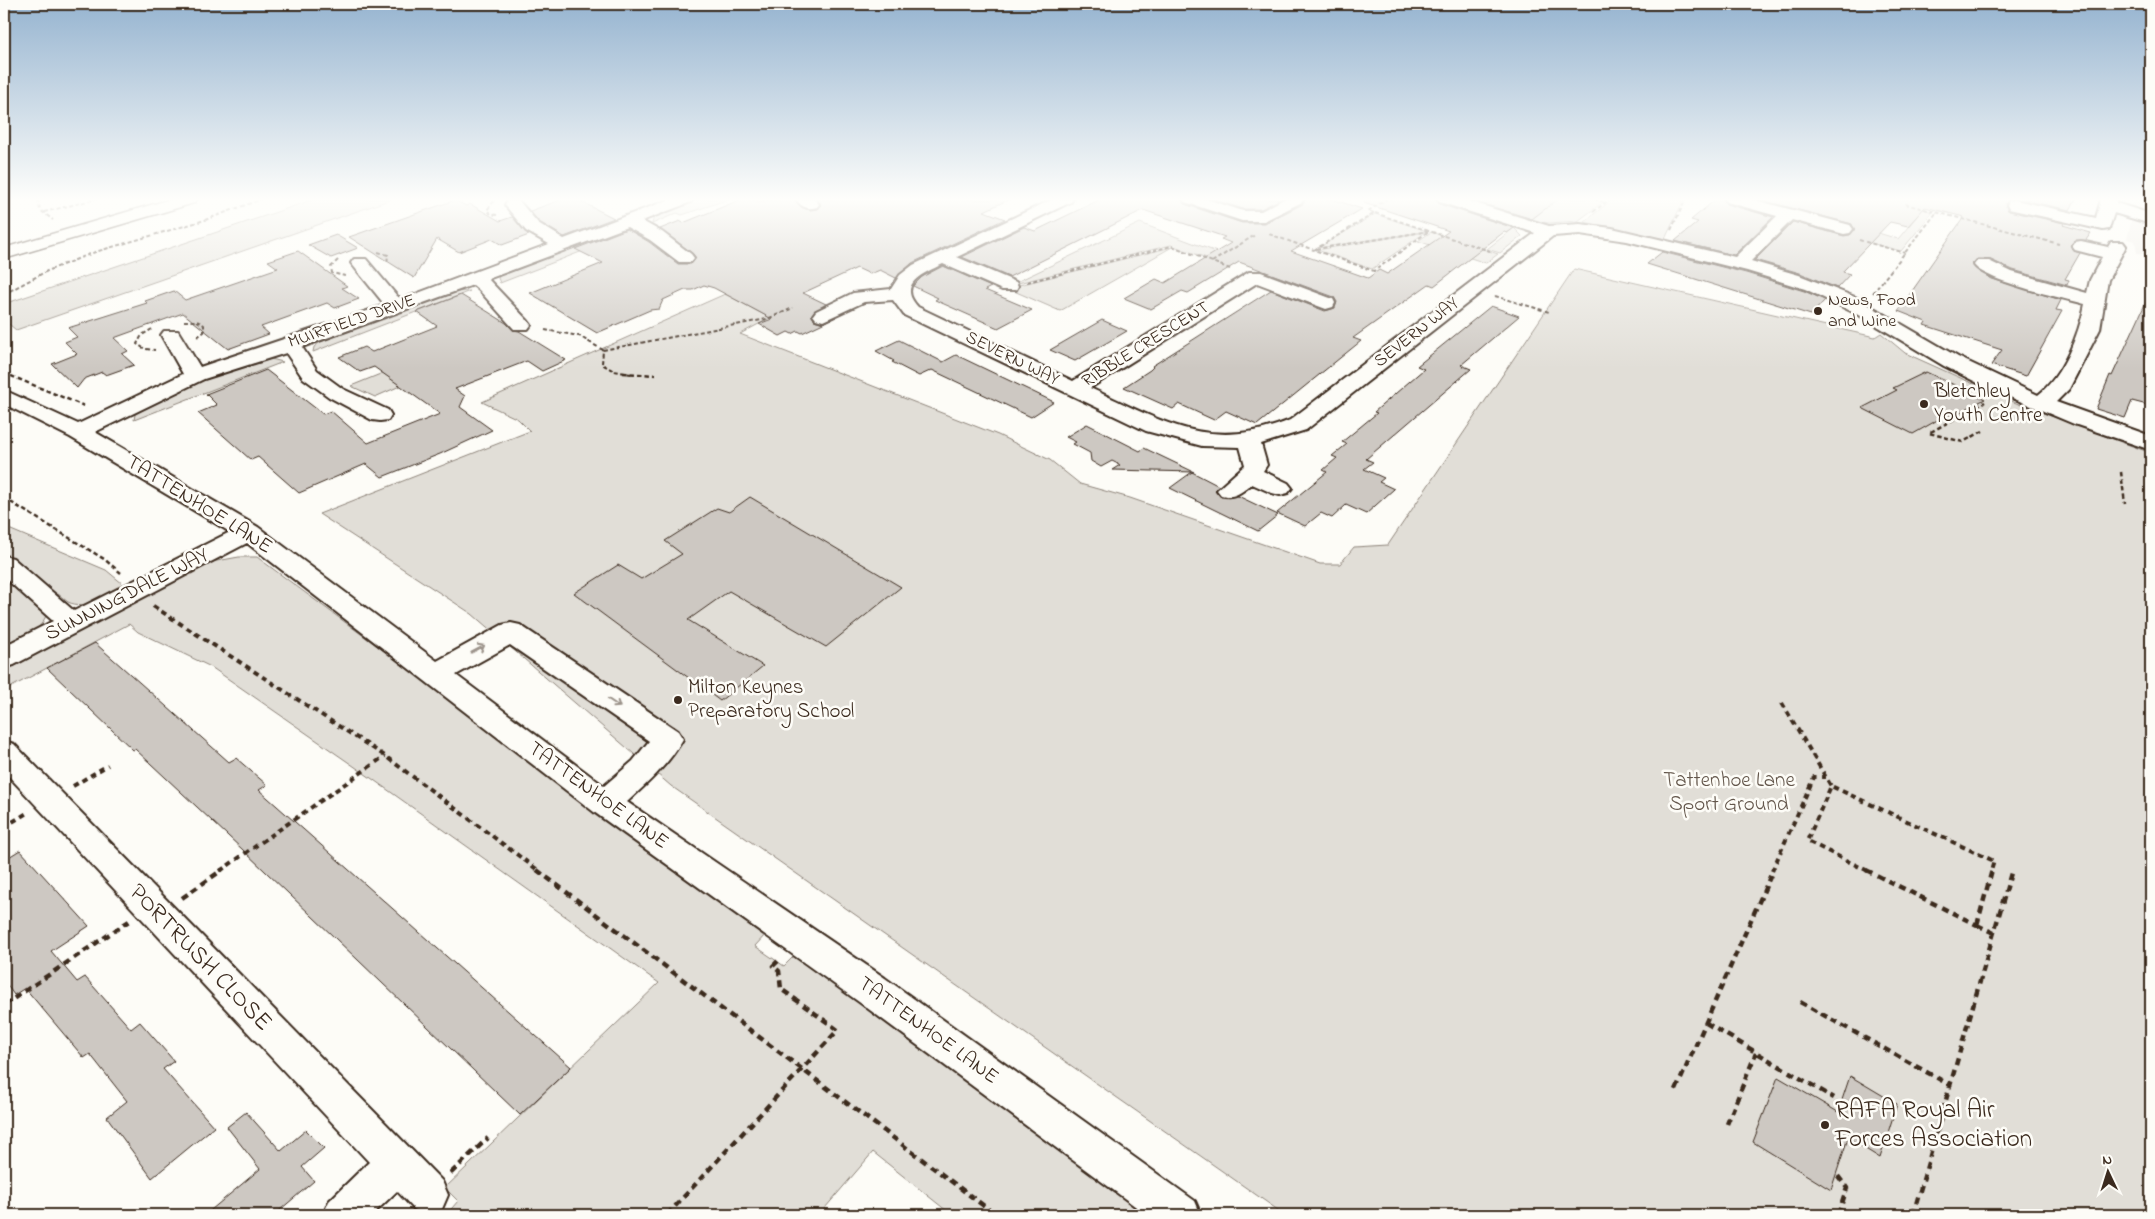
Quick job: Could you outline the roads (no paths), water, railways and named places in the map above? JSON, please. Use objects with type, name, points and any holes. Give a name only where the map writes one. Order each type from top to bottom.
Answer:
[{"type":"street","name":"MUIRFIELD DRIVE","points":[[82,420],[197,375],[400,306],[533,256]]},
{"type":"street","points":[[824,315],[860,297],[899,294],[901,285],[908,276],[947,256]]},
{"type":"street","name":"SEVERN WAY","points":[[899,294],[902,303],[911,310],[1161,429],[1188,437],[1219,441],[1249,441],[1278,434],[1298,425],[1517,256]]},
{"type":"street","name":"SEVERN WAY","points":[[1705,256],[1738,264],[1828,292],[1881,318],[1969,371],[2041,403],[2136,453]]},
{"type":"street","points":[[1738,264],[1746,256]]},
{"type":"street","points":[[2041,403],[2059,390],[2090,329],[2093,300],[2099,280],[2112,256]]},
{"type":"street","points":[[943,258],[1009,286]]},
{"type":"street","points":[[356,262],[390,300],[400,306]]},
{"type":"street","points":[[1983,265],[2006,276],[2093,300]]},
{"type":"street","name":"RIBBLE CRESCENT","points":[[1074,389],[1255,276],[1326,303]]},
{"type":"street","points":[[474,278],[486,286],[521,325]]},
{"type":"street","points":[[1282,305],[1298,292]]},
{"type":"street","points":[[823,295],[842,306]]},
{"type":"street","points":[[166,334],[190,369],[197,375]]},
{"type":"street","points":[[290,344],[310,374],[336,394],[380,415]]},
{"type":"street","name":"TATTENHOE LANE","points":[[11,407],[82,420],[250,532],[605,803],[872,990],[1181,1215]]},
{"type":"street","points":[[1229,490],[1250,474],[1256,465],[1249,441]]},
{"type":"street","points":[[1250,474],[1280,488]]},
{"type":"street","name":"SUNNINGDALE WAY","points":[[4,658],[250,532]]},
{"type":"street","points":[[4,564],[72,623]]},
{"type":"street","points":[[436,674],[511,632],[668,739],[644,769],[605,803]]},
{"type":"street","name":"PORTRUSH CLOSE","points":[[4,752],[428,1195]]},
{"type":"street","points":[[343,1215],[398,1163]]},
{"type":"place","name":"News, Food and Wine","points":[[1818,311]]},
{"type":"place","name":"Bletchley Youth Centre","points":[[1924,404]]},
{"type":"place","name":"Milton Keynes Preparatory School","points":[[678,700]]},
{"type":"place","name":"RAFA Royal Air Forces Association","points":[[1825,1125]]},
{"type":"park label","name":"Tattenhoe Lane Sport Ground","points":[[1729,793]]}]
